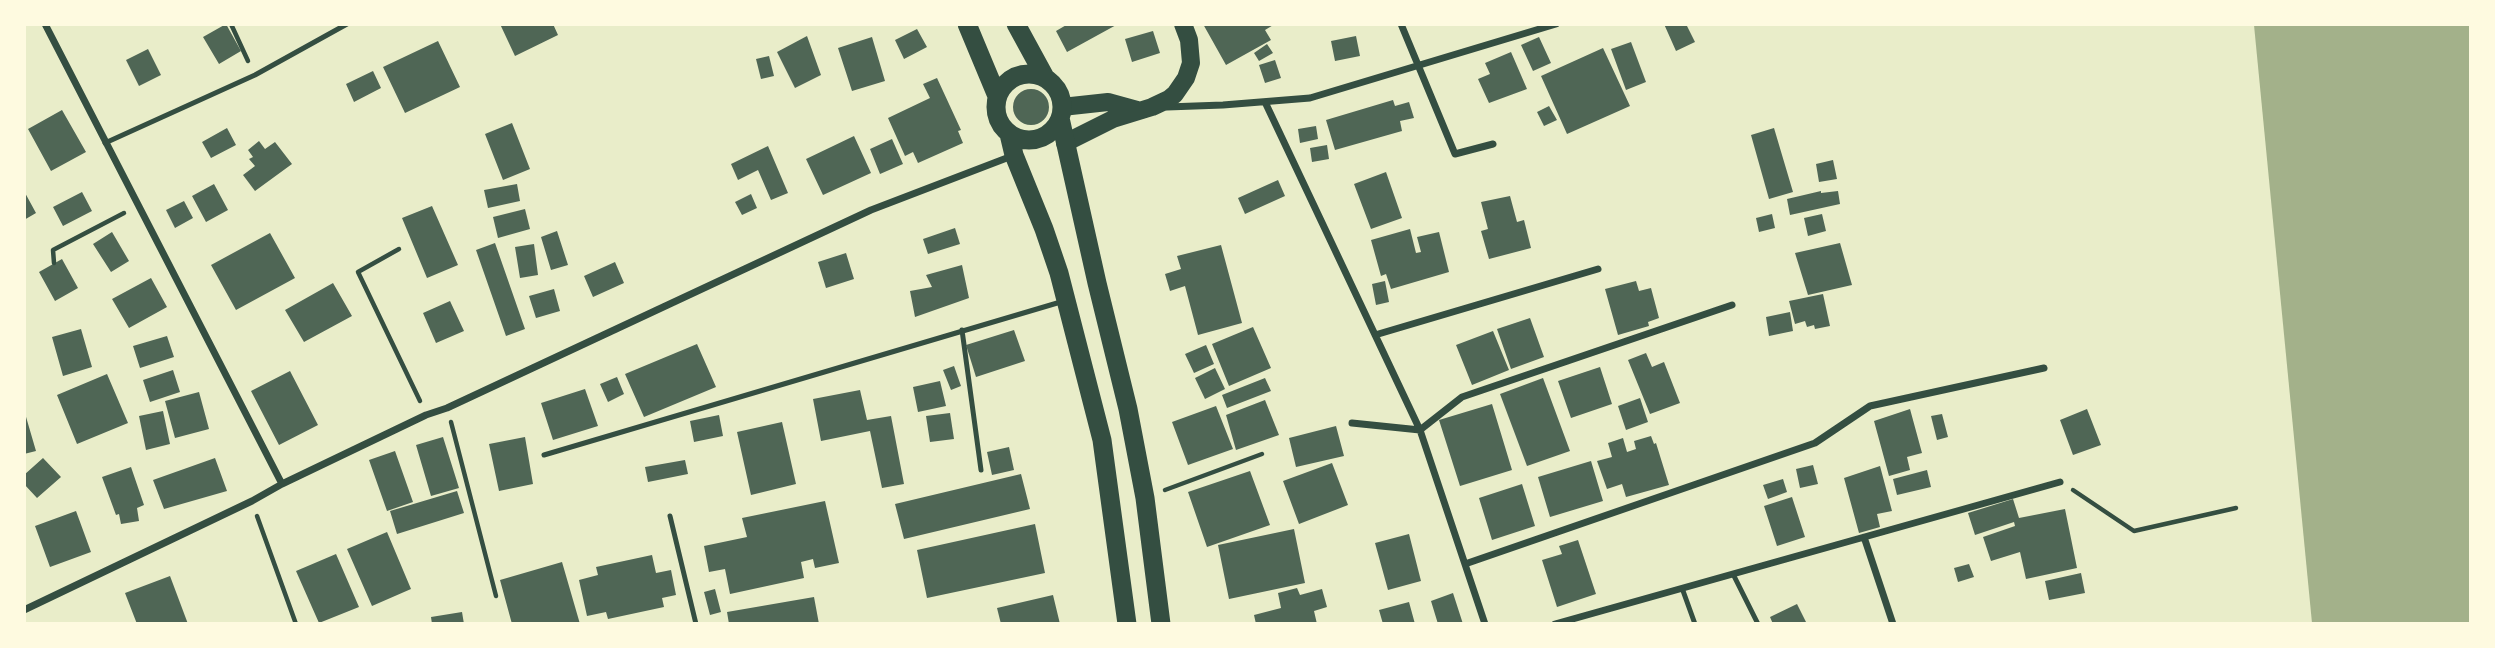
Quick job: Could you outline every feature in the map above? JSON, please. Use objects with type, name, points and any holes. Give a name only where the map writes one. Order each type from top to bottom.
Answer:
[{"type":"highway","points":[[967,24],[998,96]]},
{"type":"highway","points":[[1016,24],[1046,79],[1060,96],[1065,143],[1128,409],[1145,498],[1161,624]]},
{"type":"highway","points":[[1046,79],[1027,74],[1018,76],[1002,87],[998,96],[996,117],[1009,134],[1028,140],[1039,138],[1055,127],[1061,112]]},
{"type":"highway","points":[[1009,134],[1014,155],[1044,229],[1067,300],[1102,440],[1127,624]]},
{"type":"main road","points":[[1065,143],[1113,119],[1169,99],[1175,94],[1189,70],[1191,52],[1183,24]]},
{"type":"main road","points":[[1061,112],[1108,102],[1144,109]]},
{"type":"street","points":[[45,24],[282,484]]},
{"type":"street","points":[[1401,24],[1455,154],[1493,144]]},
{"type":"street","points":[[1144,109],[1310,98],[1556,24]]},
{"type":"street","points":[[1265,102],[1420,430],[1485,624]]},
{"type":"street","points":[[25,607],[252,502],[282,484],[426,415],[447,408],[871,210],[1014,155]]},
{"type":"street","points":[[1375,335],[1598,269]]},
{"type":"street","points":[[1352,423],[1420,430],[1462,397],[1732,305]]},
{"type":"street","points":[[1465,564],[1815,443],[1870,406],[2044,368]]},
{"type":"street","points":[[1555,624],[2060,482]]},
{"type":"street","points":[[1864,537],[1892,624]]},
{"type":"lane","points":[[105,144],[255,75],[347,24]]},
{"type":"lane","points":[[544,455],[1067,300]]},
{"type":"lane","points":[[962,330],[981,470]]},
{"type":"lane","points":[[670,516],[696,624]]},
{"type":"lane","points":[[1733,574],[1758,624]]},
{"type":"lane","points":[[1682,588],[1695,624]]},
{"type":"path","points":[[231,24],[255,75]]},
{"type":"path","points":[[54,263],[52,250],[137,207]]},
{"type":"path","points":[[399,249],[358,272],[426,415]]},
{"type":"path","points":[[447,408],[496,596]]},
{"type":"path","points":[[1145,498],[1262,454]]},
{"type":"path","points":[[2060,482],[2134,531],[2236,508]]},
{"type":"path","points":[[252,502],[296,624]]},
{"type":"shaded area","points":[[2254,25],[2470,25],[2470,623],[2312,623]]},
{"type":"building","points":[[226,24],[241,51],[219,64],[203,37]]},
{"type":"building","points":[[500,24],[553,24],[558,35],[515,56]]},
{"type":"building","points":[[1068,24],[1118,24],[1067,52],[1056,31]]},
{"type":"building","points":[[1203,24],[1275,24],[1265,30],[1271,40],[1226,65]]},
{"type":"building","points":[[1664,24],[1686,24],[1695,42],[1676,51]]},
{"type":"building","points":[[917,29],[927,47],[904,59],[895,40]]},
{"type":"building","points":[[1153,31],[1160,53],[1132,62],[1125,39]]},
{"type":"building","points":[[807,36],[821,75],[795,88],[777,52]]},
{"type":"building","points":[[1356,36],[1360,56],[1335,61],[1331,41]]},
{"type":"building","points":[[872,37],[885,81],[852,91],[838,48]]},
{"type":"building","points":[[1539,37],[1551,63],[1533,71],[1521,45]]},
{"type":"building","points":[[438,41],[460,87],[405,113],[383,67]]},
{"type":"building","points":[[1631,42],[1646,82],[1626,90],[1611,49]]},
{"type":"building","points":[[1267,44],[1273,53],[1259,61],[1254,53]]},
{"type":"building","points":[[1603,48],[1630,106],[1567,134],[1541,76]]},
{"type":"building","points":[[148,49],[161,75],[139,86],[126,60]]},
{"type":"building","points":[[1511,52],[1527,89],[1489,103],[1478,79],[1490,74],[1485,63]]},
{"type":"building","points":[[769,56],[774,76],[761,79],[756,59]]},
{"type":"building","points":[[1275,60],[1281,78],[1265,83],[1259,65]]},
{"type":"building","points":[[373,71],[381,88],[354,102],[346,84]]},
{"type":"building","points":[[937,78],[961,130],[958,131],[963,143],[918,163],[913,152],[905,156],[888,118],[930,98],[923,84]]},
{"type":"building","points":[[1031,89],[1044,94],[1049,107],[1044,120],[1031,125],[1018,120],[1013,107],[1018,94]]},
{"type":"building","points":[[1393,100],[1395,106],[1409,102],[1414,118],[1400,121],[1402,131],[1335,150],[1326,120]]},
{"type":"building","points":[[1549,106],[1557,120],[1544,126],[1537,112]]},
{"type":"building","points":[[62,110],[86,152],[51,171],[28,129]]},
{"type":"building","points":[[512,123],[530,169],[503,180],[485,134]]},
{"type":"building","points":[[1316,126],[1318,139],[1300,143],[1298,129]]},
{"type":"building","points":[[227,128],[236,145],[211,158],[202,142]]},
{"type":"building","points":[[1774,128],[1793,192],[1769,199],[1751,135]]},
{"type":"building","points":[[854,136],[871,173],[823,195],[806,159]]},
{"type":"building","points":[[892,139],[903,164],[880,174],[870,149]]},
{"type":"building","points":[[259,141],[265,149],[275,142],[292,164],[255,191],[243,175],[255,166],[249,159],[253,157],[248,150]]},
{"type":"building","points":[[1327,145],[1329,159],[1312,162],[1310,148]]},
{"type":"building","points":[[768,146],[788,193],[771,200],[758,170],[738,180],[731,164]]},
{"type":"building","points":[[1833,160],[1837,179],[1819,182],[1816,164]]},
{"type":"building","points":[[1386,172],[1402,218],[1371,229],[1354,184]]},
{"type":"building","points":[[1278,180],[1285,196],[1245,214],[1238,198]]},
{"type":"building","points":[[214,184],[228,210],[206,222],[192,196]]},
{"type":"building","points":[[517,184],[520,201],[488,208],[484,190]]},
{"type":"building","points":[[24,191],[36,213],[24,220]]},
{"type":"building","points":[[1821,191],[1838,191],[1840,204],[1790,215],[1787,199]]},
{"type":"building","points":[[82,192],[92,211],[63,226],[53,207]]},
{"type":"building","points":[[751,194],[757,208],[742,215],[735,202]]},
{"type":"building","points":[[1510,196],[1517,222],[1524,220],[1531,248],[1489,259],[1481,231],[1488,229],[1481,202]]},
{"type":"building","points":[[184,201],[193,218],[175,228],[166,210]]},
{"type":"building","points":[[432,206],[458,265],[427,278],[402,218]]},
{"type":"building","points":[[525,209],[530,229],[498,238],[493,217]]},
{"type":"building","points":[[1772,214],[1775,228],[1759,232],[1756,218]]},
{"type":"building","points":[[1822,214],[1826,231],[1808,236],[1804,218]]},
{"type":"building","points":[[955,228],[960,244],[928,254],[923,239]]},
{"type":"building","points":[[1410,229],[1416,253],[1421,252],[1417,237],[1439,232],[1449,272],[1391,289],[1386,274],[1381,276],[1371,240]]},
{"type":"building","points":[[557,231],[568,265],[551,270],[541,237]]},
{"type":"building","points":[[112,232],[129,261],[111,272],[93,244]]},
{"type":"building","points":[[270,233],[295,278],[236,310],[211,265]]},
{"type":"building","points":[[495,243],[525,329],[506,336],[476,250]]},
{"type":"building","points":[[1840,243],[1852,285],[1808,295],[1795,253]]},
{"type":"building","points":[[534,244],[538,275],[520,278],[515,247]]},
{"type":"building","points":[[1221,245],[1242,323],[1198,335],[1185,286],[1170,291],[1165,274],[1181,269],[1177,256]]},
{"type":"building","points":[[846,253],[854,279],[826,288],[818,262]]},
{"type":"building","points":[[62,259],[78,288],[55,301],[39,272]]},
{"type":"building","points":[[615,262],[624,283],[593,297],[584,276]]},
{"type":"building","points":[[962,265],[969,298],[915,317],[910,291],[932,287],[926,275]]},
{"type":"building","points":[[151,278],[167,307],[129,328],[112,299]]},
{"type":"building","points":[[1385,281],[1389,302],[1376,305],[1372,284]]},
{"type":"building","points":[[1636,281],[1639,291],[1651,288],[1659,318],[1648,322],[1649,326],[1618,335],[1605,289]]},
{"type":"building","points":[[333,283],[352,316],[304,342],[285,310]]},
{"type":"building","points":[[554,289],[560,311],[536,318],[529,296]]},
{"type":"building","points":[[1823,294],[1830,326],[1815,329],[1814,325],[1807,327],[1805,321],[1795,324],[1789,301]]},
{"type":"building","points":[[450,301],[464,331],[436,343],[423,313]]},
{"type":"building","points":[[1790,312],[1793,331],[1769,336],[1766,317]]},
{"type":"building","points":[[1530,318],[1544,357],[1511,369],[1497,329]]},
{"type":"building","points":[[1253,327],[1271,368],[1229,386],[1212,344]]},
{"type":"building","points":[[81,329],[92,367],[63,376],[52,337]]},
{"type":"building","points":[[1014,330],[1025,361],[976,377],[966,345]]},
{"type":"building","points":[[1493,331],[1509,370],[1472,385],[1456,345]]},
{"type":"building","points":[[167,336],[174,357],[140,368],[133,346]]},
{"type":"building","points":[[697,344],[716,387],[644,417],[625,374]]},
{"type":"building","points":[[1206,345],[1214,364],[1194,373],[1185,354]]},
{"type":"building","points":[[1646,353],[1652,367],[1664,362],[1680,403],[1650,414],[1628,360]]},
{"type":"building","points":[[954,366],[961,386],[951,390],[943,370]]},
{"type":"building","points":[[1600,367],[1612,404],[1571,418],[1558,381]]},
{"type":"building","points":[[1215,368],[1225,389],[1205,399],[1195,378]]},
{"type":"building","points":[[173,370],[180,392],[150,402],[143,380]]},
{"type":"building","points":[[290,371],[318,425],[279,445],[251,391]]},
{"type":"building","points":[[107,374],[128,423],[77,444],[57,395]]},
{"type":"building","points":[[617,377],[624,394],[608,402],[600,384]]},
{"type":"building","points":[[1265,378],[1271,391],[1227,408],[1222,395]]},
{"type":"building","points":[[1543,378],[1570,451],[1527,466],[1500,394]]},
{"type":"building","points":[[940,381],[946,406],[918,412],[913,387]]},
{"type":"building","points":[[585,389],[598,426],[553,440],[541,403]]},
{"type":"building","points":[[860,390],[867,420],[891,416],[904,484],[882,488],[870,431],[821,441],[813,399]]},
{"type":"building","points":[[199,392],[209,429],[175,438],[165,401]]},
{"type":"building","points":[[1640,398],[1648,422],[1626,430],[1618,406]]},
{"type":"building","points":[[1265,400],[1279,435],[1236,450],[1226,415]]},
{"type":"building","points":[[1492,404],[1512,470],[1460,486],[1439,420]]},
{"type":"building","points":[[1216,406],[1233,449],[1188,465],[1172,422]]},
{"type":"building","points":[[1910,409],[1922,453],[1907,457],[1910,470],[1889,476],[1874,421]]},
{"type":"building","points":[[2087,409],[2101,445],[2073,455],[2060,420]]},
{"type":"building","points":[[24,410],[36,451],[24,454]]},
{"type":"building","points":[[163,411],[170,444],[146,450],[139,416]]},
{"type":"building","points":[[950,413],[954,439],[930,442],[926,416]]},
{"type":"building","points":[[1942,414],[1948,437],[1937,440],[1931,416]]},
{"type":"building","points":[[719,415],[723,436],[694,442],[690,421]]},
{"type":"building","points":[[782,422],[796,484],[751,495],[737,432]]},
{"type":"building","points":[[1336,426],[1344,456],[1296,467],[1289,438]]},
{"type":"building","points":[[1651,436],[1654,444],[1656,443],[1669,485],[1626,497],[1622,484],[1607,489],[1597,461],[1612,457],[1608,443],[1623,438],[1627,452],[1636,449],[1634,441]]},
{"type":"building","points":[[443,437],[459,488],[431,496],[416,445]]},
{"type":"building","points":[[525,437],[533,484],[499,491],[489,444]]},
{"type":"building","points":[[1009,447],[1014,470],[992,475],[987,452]]},
{"type":"building","points":[[395,451],[413,502],[387,511],[369,460]]},
{"type":"building","points":[[43,458],[61,477],[37,498],[24,484],[24,475]]},
{"type":"building","points":[[215,458],[227,491],[164,509],[153,480]]},
{"type":"building","points":[[685,460],[688,474],[648,482],[645,467]]},
{"type":"building","points":[[1591,461],[1603,501],[1550,517],[1538,477]]},
{"type":"building","points":[[1332,463],[1348,505],[1299,524],[1283,481]]},
{"type":"building","points":[[1813,465],[1818,484],[1800,488],[1796,469]]},
{"type":"building","points":[[1880,466],[1892,511],[1877,514],[1880,527],[1859,533],[1844,478]]},
{"type":"building","points":[[131,467],[144,505],[137,508],[139,521],[121,524],[102,477]]},
{"type":"building","points":[[1927,470],[1931,487],[1897,495],[1893,479]]},
{"type":"building","points":[[1250,471],[1270,525],[1207,547],[1188,492]]},
{"type":"building","points":[[1021,474],[1030,509],[904,539],[895,504]]},
{"type":"building","points":[[1783,479],[1787,492],[1768,499],[1763,485]]},
{"type":"building","points":[[1522,484],[1535,526],[1492,540],[1479,498]]},
{"type":"building","points":[[457,491],[464,513],[397,534],[390,511]]},
{"type":"building","points":[[1792,497],[1805,537],[1777,546],[1764,506]]},
{"type":"building","points":[[2013,499],[2019,518],[2065,509],[2077,568],[2026,579],[2020,552],[1991,561],[1983,537],[2015,526],[2014,522],[1975,535],[1968,513]]},
{"type":"building","points":[[825,501],[839,563],[815,568],[813,559],[801,562],[804,578],[730,594],[725,569],[709,572],[704,546],[747,537],[742,518]]},
{"type":"building","points":[[76,511],[91,552],[50,567],[35,526]]},
{"type":"building","points":[[1035,524],[1045,573],[927,598],[917,550]]},
{"type":"building","points":[[1294,529],[1305,583],[1229,599],[1218,545]]},
{"type":"building","points":[[387,532],[411,589],[372,606],[347,549]]},
{"type":"building","points":[[1409,534],[1421,581],[1388,590],[1375,543]]},
{"type":"building","points":[[1578,540],[1596,594],[1557,607],[1542,560],[1562,554],[1559,546]]},
{"type":"building","points":[[336,554],[359,607],[319,623],[296,571]]},
{"type":"building","points":[[652,555],[656,573],[671,570],[676,595],[662,598],[664,607],[608,619],[606,612],[587,616],[579,580],[598,575],[596,567]]},
{"type":"building","points":[[562,562],[580,624],[512,624],[500,580]]},
{"type":"building","points":[[1969,564],[1974,577],[1958,582],[1954,568]]},
{"type":"building","points":[[2081,573],[2085,593],[2049,600],[2045,581]]},
{"type":"building","points":[[170,576],[188,624],[137,624],[125,593]]},
{"type":"building","points":[[1297,588],[1300,595],[1322,589],[1327,607],[1314,611],[1317,624],[1256,624],[1254,615],[1281,608],[1278,593]]},
{"type":"building","points":[[715,589],[721,612],[710,615],[704,592]]},
{"type":"building","points":[[1453,593],[1463,624],[1438,624],[1431,601]]},
{"type":"building","points":[[1053,595],[1060,624],[1001,624],[997,608]]},
{"type":"building","points":[[814,597],[819,624],[729,624],[727,612]]},
{"type":"building","points":[[1409,602],[1415,624],[1383,624],[1379,610]]},
{"type":"building","points":[[1797,604],[1807,624],[1773,624],[1770,617]]},
{"type":"building","points":[[462,612],[464,624],[432,624],[431,617]]}]
